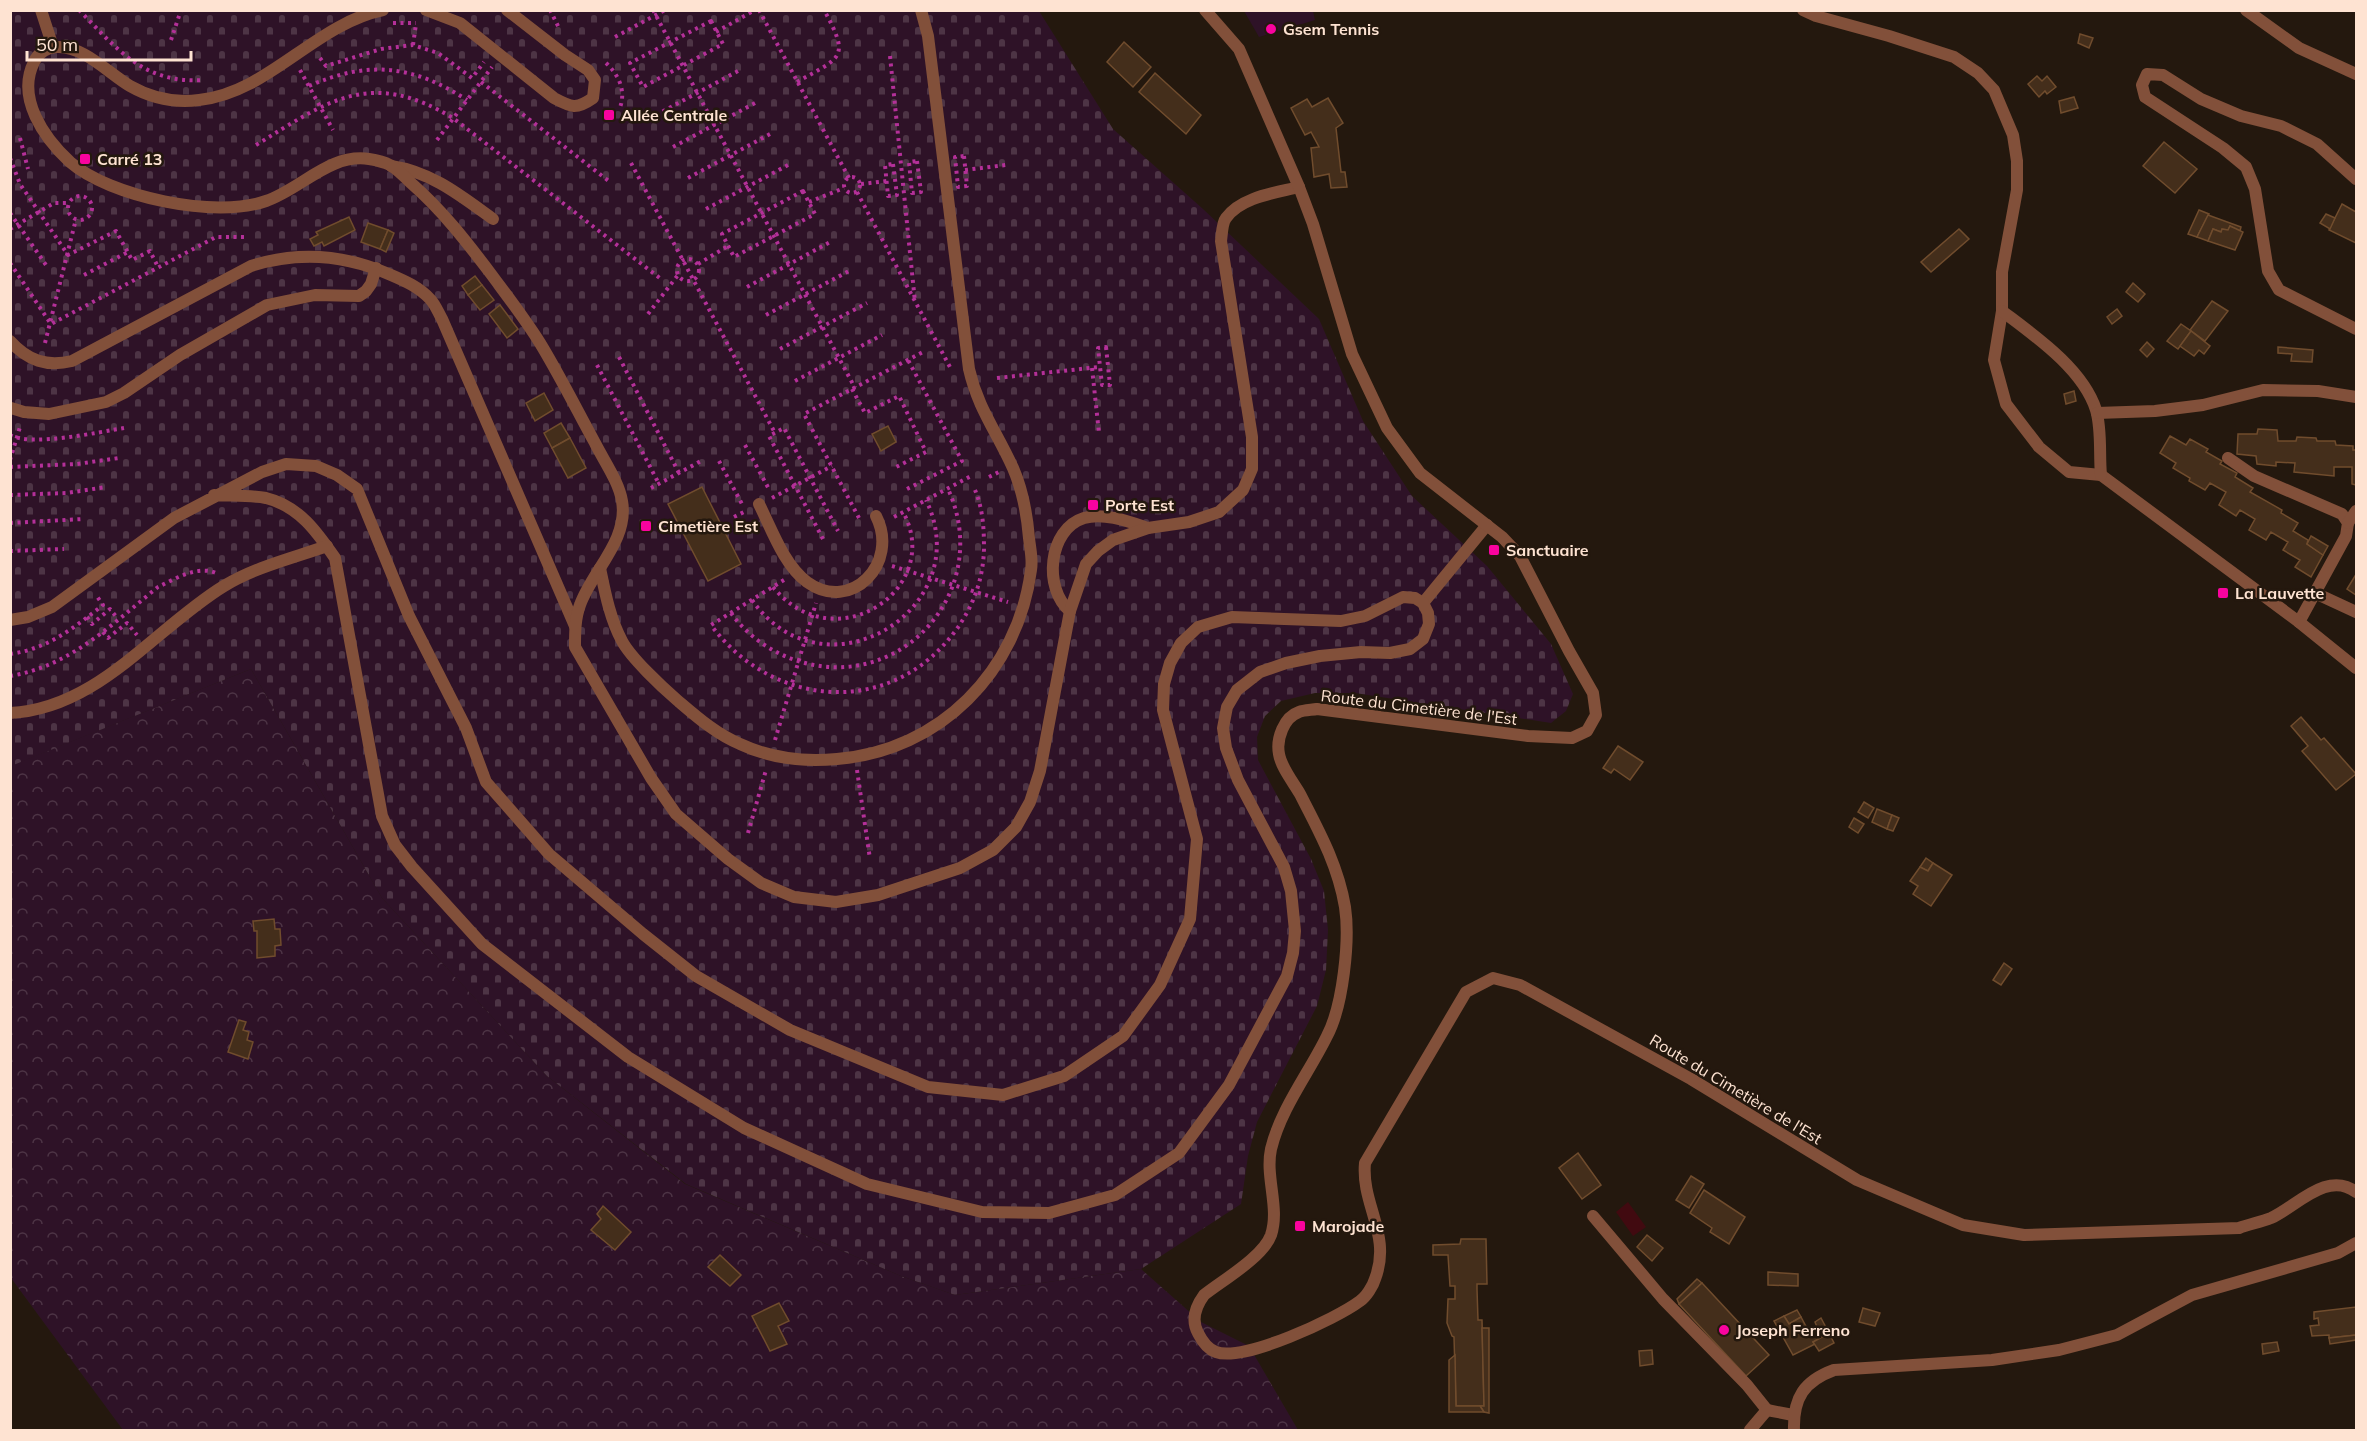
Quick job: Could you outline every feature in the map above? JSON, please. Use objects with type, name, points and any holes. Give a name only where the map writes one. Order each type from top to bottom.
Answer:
[{"type":"street","points":[[41,10],[53,47]]},
{"type":"street","points":[[383,10],[358,17],[243,86],[219,96],[196,100],[170,100],[152,96],[133,88],[75,50],[53,47],[36,56],[28,84],[29,97],[41,128],[56,149],[75,166],[119,189],[188,206],[218,209],[243,208],[269,201],[343,160],[372,159],[391,166],[411,169],[431,177],[494,219]]},
{"type":"street","points":[[426,10],[460,22],[554,98],[568,106],[579,107],[593,98],[595,80],[588,70],[507,10]]},
{"type":"street","points":[[600,568],[606,600],[622,643],[658,683],[718,733],[741,745],[770,754],[800,760],[855,758],[891,749],[933,728],[954,713],[973,695],[1005,651],[1023,607],[1032,568],[1027,516],[1021,488],[977,400],[969,369],[928,36],[921,10]]},
{"type":"street","name":"Route du Cimetière de l'Est","points":[[1205,10],[1239,50],[1299,187],[1313,224],[1352,354],[1367,389],[1388,428],[1420,473],[1503,537],[1520,556],[1593,693],[1596,715],[1587,731],[1572,738],[1528,736],[1317,709],[1298,712],[1287,722],[1279,736],[1279,754],[1325,840],[1337,871],[1345,908],[1342,985],[1329,1033],[1277,1126],[1270,1152],[1269,1175],[1274,1210],[1271,1234],[1259,1252],[1204,1295],[1197,1305],[1196,1329],[1208,1348],[1217,1353],[1244,1352],[1304,1332],[1361,1300],[1375,1281],[1381,1259],[1380,1232],[1364,1178],[1365,1163],[1466,992],[1493,978],[1520,985],[1691,1079],[1857,1180],[1963,1226],[2024,1235],[2239,1228],[2272,1217],[2310,1192],[2336,1185],[2352,1188],[2356,1192]]},
{"type":"street","points":[[1803,10],[1816,16],[1954,57],[1978,73],[1994,90],[2013,135],[2017,161],[2017,190],[2002,272],[2002,311],[1994,360],[2006,404],[2039,447],[2069,472],[2100,475],[2299,622],[2356,668]]},
{"type":"street","points":[[2246,10],[2299,48],[2356,74]]},
{"type":"street","points":[[2356,179],[2317,144],[2281,126],[2241,116],[2201,99],[2163,75],[2147,74],[2142,85],[2145,97],[2223,148],[2246,167],[2255,189],[2268,271],[2279,290],[2356,329]]},
{"type":"street","points":[[391,166],[435,204],[522,316],[552,364],[594,441],[622,499],[622,517],[618,533],[580,605],[575,626],[575,647],[651,778],[676,814],[728,859],[761,883],[794,897],[836,902],[878,896],[960,868],[993,850],[1016,827],[1029,802],[1040,771],[1070,610],[1086,564],[1098,550],[1113,540],[1148,528],[1189,522],[1219,512],[1243,490],[1252,469],[1252,437],[1221,241],[1224,219],[1240,205],[1299,187]]},
{"type":"street","points":[[10,341],[26,356],[38,362],[56,365],[72,361],[251,266],[273,259],[326,257],[352,261],[376,268],[415,286],[431,300],[441,319],[575,626]]},
{"type":"street","points":[[11,408],[24,412],[49,414],[106,402],[267,304],[315,295],[359,296],[366,291],[376,268]]},
{"type":"street","points":[[2002,311],[2038,339],[2079,378],[2090,395],[2097,413],[2100,475]]},
{"type":"street","points":[[2097,413],[2155,411],[2203,405],[2263,390],[2318,391],[2356,397]]},
{"type":"street","points":[[2228,458],[2254,476],[2342,514],[2348,522]]},
{"type":"street","points":[[10,620],[28,617],[52,607],[174,518],[214,495],[262,472],[286,464],[316,466],[337,475],[357,489],[409,616],[466,728],[486,782],[549,854],[696,976],[790,1030],[928,1087],[1003,1095],[1064,1076],[1123,1036],[1160,985],[1190,919],[1197,839],[1163,710],[1164,684],[1170,663],[1181,643],[1198,627],[1232,617],[1341,621],[1365,616],[1403,597],[1415,598],[1423,603],[1428,613],[1429,624],[1423,639],[1410,649],[1390,653],[1360,652],[1320,656],[1286,663],[1260,672],[1237,690],[1227,707],[1223,728],[1226,748],[1238,780],[1284,867],[1291,891],[1295,932],[1293,953],[1287,976],[1229,1085],[1179,1153],[1115,1195],[1048,1214],[982,1212],[867,1184],[744,1128],[628,1057],[482,944],[412,867],[395,844],[382,816],[335,558],[316,529],[296,513],[266,498],[214,495]]},
{"type":"street","points":[[759,504],[796,572],[809,584],[833,592],[855,586],[871,576],[880,562],[883,546],[878,520]]},
{"type":"street","points":[[2299,622],[2346,536],[2348,522],[2356,511]]},
{"type":"street","points":[[1070,610],[1061,603],[1056,591],[1053,570],[1056,548],[1068,528],[1084,518],[1099,516],[1128,521],[1148,528]]},
{"type":"street","points":[[1423,603],[1487,525]]},
{"type":"street","points":[[10,713],[42,707],[82,692],[106,677],[226,584],[327,546]]},
{"type":"street","points":[[2315,593],[2356,612]]},
{"type":"street","points":[[1593,1216],[1663,1299],[1747,1385],[1767,1410],[1793,1415]]},
{"type":"street","points":[[1794,1431],[1793,1415],[1805,1386],[1817,1376],[1834,1370],[1992,1360],[2059,1350],[2117,1335],[2192,1295],[2338,1253],[2356,1243]]},
{"type":"street","points":[[1750,1431],[1767,1410]]},
{"type":"path","points":[[79,10],[122,54],[146,71],[168,79],[208,80]]},
{"type":"path","points":[[171,40],[181,10]]},
{"type":"path","points":[[615,37],[654,13],[665,10]]},
{"type":"path","points":[[716,32],[757,10],[849,178]]},
{"type":"path","points":[[797,81],[830,63],[839,54],[840,45],[837,35],[824,10]]},
{"type":"path","points":[[654,13],[839,358],[865,413],[899,396],[926,452],[894,468]]},
{"type":"path","points":[[711,21],[716,32],[723,44],[643,87],[630,63],[711,21]]},
{"type":"path","points":[[390,23],[426,25]]},
{"type":"path","points":[[413,45],[416,23]]},
{"type":"path","points":[[327,50],[318,56],[326,66],[381,49],[413,45],[438,53],[472,78],[485,61],[478,55]]},
{"type":"path","points":[[437,140],[501,55]]},
{"type":"path","points":[[292,56],[333,130]]},
{"type":"path","points":[[890,56],[915,302]]},
{"type":"path","points":[[309,86],[349,71],[387,69],[430,79],[448,87],[467,100]]},
{"type":"path","points":[[656,115],[740,70]]},
{"type":"path","points":[[481,82],[610,182]]},
{"type":"path","points":[[256,145],[320,106],[348,96],[386,93],[423,103],[453,118],[661,279]]},
{"type":"path","points":[[673,147],[757,102]]},
{"type":"path","points":[[688,178],[772,133]]},
{"type":"path","points":[[20,138],[28,169]]},
{"type":"path","points":[[10,158],[20,184],[68,255]]},
{"type":"path","points":[[917,161],[921,192],[912,193],[911,178],[909,162],[917,161]]},
{"type":"path","points":[[631,163],[776,433]]},
{"type":"path","points":[[706,209],[790,164]]},
{"type":"path","points":[[893,164],[897,195],[888,196],[887,181],[885,165],[893,164]]},
{"type":"path","points":[[965,170],[1006,165]]},
{"type":"path","points":[[844,188],[845,181],[849,178],[857,178],[860,184],[857,192],[952,370]]},
{"type":"path","points":[[895,180],[911,178]]},
{"type":"path","points":[[860,184],[887,181]]},
{"type":"path","points":[[844,188],[849,193],[857,192]]},
{"type":"path","points":[[809,202],[844,188]]},
{"type":"path","points":[[803,191],[809,202],[815,214],[734,256],[722,234],[803,191]]},
{"type":"path","points":[[10,229],[54,203],[69,203],[79,195],[87,197],[92,203],[91,215],[84,219],[76,219],[70,215],[69,203]]},
{"type":"path","points":[[10,213],[46,265]]},
{"type":"path","points":[[45,344],[76,219]]},
{"type":"path","points":[[68,255],[116,231],[132,260],[150,251],[158,267]]},
{"type":"path","points":[[51,324],[216,237],[247,237]]},
{"type":"path","points":[[747,287],[832,241]]},
{"type":"path","points":[[698,264],[728,246]]},
{"type":"path","points":[[84,275],[128,252]]},
{"type":"path","points":[[648,314],[678,275],[677,266],[683,260],[691,259],[698,264],[699,273],[693,279],[687,281],[678,275]]},
{"type":"path","points":[[10,263],[51,324]]},
{"type":"path","points":[[766,315],[849,272]]},
{"type":"path","points":[[780,349],[867,303]]},
{"type":"path","points":[[795,381],[882,336]]},
{"type":"path","points":[[1106,347],[1110,385],[1101,385],[1099,367],[1098,348],[1106,347]]},
{"type":"path","points":[[859,519],[804,414],[923,352]]},
{"type":"path","points":[[618,357],[679,473]]},
{"type":"path","points":[[907,489],[962,461],[908,360]]},
{"type":"path","points":[[597,365],[659,484]]},
{"type":"path","points":[[997,378],[1099,367]]},
{"type":"path","points":[[1092,368],[1099,433]]},
{"type":"path","points":[[10,460],[24,412]]},
{"type":"path","points":[[10,435],[16,438],[36,440],[124,428]]},
{"type":"path","points":[[823,538],[769,436],[784,428],[838,531]]},
{"type":"path","points":[[10,467],[77,464],[119,458]]},
{"type":"path","points":[[651,488],[700,461]]},
{"type":"path","points":[[734,517],[832,466]]},
{"type":"path","points":[[878,520],[926,500],[973,475]]},
{"type":"path","points":[[10,495],[67,493],[106,487]]},
{"type":"path","points":[[731,613],[760,643],[798,662],[820,667],[848,668],[886,658],[914,640],[933,622],[947,598],[959,560],[960,533],[955,505],[948,489]]},
{"type":"path","points":[[796,572],[711,626],[729,649],[760,672],[791,685],[835,692],[862,689],[898,678],[928,660],[946,643],[970,608],[977,592],[982,575],[984,537],[979,500],[975,490]]},
{"type":"path","points":[[752,600],[760,611],[779,628],[821,643],[847,643],[864,640],[889,630],[916,603],[930,577],[934,564],[936,540],[932,514],[926,500]]},
{"type":"path","points":[[10,523],[83,519]]},
{"type":"path","points":[[10,551],[64,549]]},
{"type":"path","points":[[880,562],[1023,607]]},
{"type":"path","points":[[10,676],[37,670],[74,654],[158,587],[197,571],[213,572],[220,576],[226,584]]},
{"type":"path","points":[[747,832],[820,589]]},
{"type":"path","points":[[10,654],[30,651],[60,638],[103,605]]},
{"type":"path","points":[[87,617],[92,624],[110,609],[118,619]]},
{"type":"path","points":[[103,632],[108,638],[127,623],[145,646]]},
{"type":"path","points":[[127,640],[135,634]]},
{"type":"path","points":[[855,758],[870,859]]},
{"type":"green space","points":[[11,10],[1039,11],[1113,129],[1203,209],[1319,319],[1363,421],[1412,496],[1487,566],[1551,644],[1573,694],[1566,711],[1551,723],[1355,693],[1315,693],[1281,701],[1265,716],[1257,737],[1258,760],[1311,859],[1324,891],[1328,930],[1326,970],[1317,1006],[1257,1122],[1248,1156],[1241,1204],[1141,1269],[955,1295],[901,1276],[686,1184],[547,1076],[382,898],[251,669],[11,766]]},
{"type":"green space","name":"Gsem Tennis","points":[[1244,11],[1313,11],[1315,20],[1259,37]]},
{"type":"green space","points":[[251,669],[382,898],[547,1076],[685,1184],[901,1276],[955,1295],[1141,1269],[1201,1322],[1249,1346],[1298,1430],[123,1430],[11,1278],[10,766]]},
{"type":"shaded area","points":[[1628,1202],[1646,1227],[1633,1236],[1616,1212]]},
{"type":"building","points":[[2080,34],[2093,38],[2089,48],[2078,43]]},
{"type":"building","points":[[1124,42],[1151,67],[1133,87],[1107,62]]},
{"type":"building","points":[[1155,73],[1201,115],[1186,134],[1139,92]]},
{"type":"building","points":[[2037,76],[2042,81],[2047,76],[2056,87],[2047,94],[2045,91],[2039,97],[2028,84]]},
{"type":"building","points":[[2074,97],[2078,108],[2061,113],[2059,101]]},
{"type":"building","points":[[1328,98],[1343,123],[1336,128],[1341,172],[1345,172],[1347,187],[1331,188],[1329,174],[1314,177],[1311,148],[1319,147],[1311,132],[1305,135],[1291,108],[1307,99],[1312,107]]},
{"type":"building","points":[[2164,142],[2197,169],[2175,193],[2143,166]]},
{"type":"building","points":[[2342,204],[2356,212],[2356,243],[2329,230]]},
{"type":"building","points":[[2199,210],[2209,214],[2197,237],[2188,234]]},
{"type":"building","points":[[2326,214],[2335,218],[2330,229],[2320,223]]},
{"type":"building","points":[[2208,215],[2241,227],[2240,231],[2230,226],[2228,230],[2222,229],[2221,232],[2213,229],[2208,241],[2197,237]]},
{"type":"building","points":[[349,217],[355,230],[324,246],[322,242],[314,246],[310,239],[318,235],[316,232]]},
{"type":"building","points":[[368,223],[388,230],[380,249],[361,242]]},
{"type":"building","points":[[2230,226],[2243,232],[2235,250],[2208,241],[2213,229],[2221,232],[2222,229],[2228,230]]},
{"type":"building","points":[[1959,229],[1969,239],[1931,272],[1921,262]]},
{"type":"building","points":[[388,230],[394,233],[386,252],[380,249]]},
{"type":"building","points":[[475,276],[482,285],[468,295],[462,286]]},
{"type":"building","points":[[2133,283],[2145,294],[2138,302],[2126,292]]},
{"type":"building","points":[[482,285],[494,300],[480,310],[468,295]]},
{"type":"building","points":[[2212,301],[2228,311],[2205,341],[2190,330]]},
{"type":"building","points":[[500,305],[518,329],[507,338],[489,314]]},
{"type":"building","points":[[2117,309],[2122,316],[2112,324],[2107,317]]},
{"type":"building","points":[[2181,324],[2191,331],[2178,349],[2167,341]]},
{"type":"building","points":[[2191,331],[2210,346],[2204,354],[2199,350],[2194,356],[2180,346]]},
{"type":"building","points":[[2147,342],[2154,349],[2147,357],[2140,350]]},
{"type":"building","points":[[2278,347],[2313,350],[2312,362],[2291,361],[2292,354],[2278,353]]},
{"type":"building","points":[[2074,391],[2076,401],[2066,404],[2064,394]]},
{"type":"building","points":[[544,393],[553,410],[535,421],[526,403]]},
{"type":"building","points":[[561,423],[570,438],[552,448],[544,433]]},
{"type":"building","points":[[888,426],[896,442],[881,451],[872,434]]},
{"type":"building","points":[[2258,429],[2277,430],[2278,441],[2296,441],[2297,437],[2316,438],[2317,441],[2335,441],[2336,445],[2353,446],[2353,450],[2356,450],[2356,485],[2352,484],[2352,467],[2334,467],[2334,476],[2294,472],[2295,463],[2276,462],[2276,466],[2257,464],[2256,456],[2237,454],[2238,434],[2257,434]]},
{"type":"building","points":[[2170,436],[2186,445],[2190,439],[2208,449],[2206,452],[2222,461],[2220,464],[2237,473],[2235,477],[2253,488],[2250,492],[2282,510],[2281,513],[2298,523],[2293,531],[2308,540],[2307,544],[2323,555],[2311,577],[2295,567],[2300,560],[2283,550],[2288,542],[2271,532],[2266,540],[2249,530],[2255,519],[2240,510],[2236,516],[2219,505],[2226,492],[2210,483],[2205,490],[2173,468],[2176,463],[2160,453]]},
{"type":"building","points":[[570,438],[586,468],[568,478],[552,448]]},
{"type":"building","points":[[702,487],[741,564],[708,581],[668,504]]},
{"type":"building","points":[[2311,536],[2328,546],[2323,555],[2307,544]]},
{"type":"building","points":[[2356,577],[2356,595],[2347,589]]},
{"type":"building","points":[[2301,717],[2321,740],[2324,738],[2356,774],[2336,790],[2302,751],[2308,746],[2291,726]]},
{"type":"building","points":[[1618,746],[1643,762],[1630,780],[1614,769],[1611,773],[1603,768]]},
{"type":"building","points":[[1864,802],[1874,808],[1868,818],[1858,812]]},
{"type":"building","points":[[1877,809],[1892,815],[1887,829],[1872,822]]},
{"type":"building","points":[[1892,815],[1899,818],[1893,831],[1887,829]]},
{"type":"building","points":[[1854,818],[1864,824],[1858,833],[1849,827]]},
{"type":"building","points":[[1926,858],[1933,863],[1928,871],[1920,867]]},
{"type":"building","points":[[1933,863],[1952,875],[1931,906],[1913,894],[1918,886],[1910,881],[1920,867],[1928,871]]},
{"type":"building","points":[[274,919],[275,929],[280,929],[281,945],[275,946],[275,956],[257,958],[257,931],[254,931],[253,921]]},
{"type":"building","points":[[2004,963],[2012,969],[2001,985],[1993,980]]},
{"type":"building","points":[[239,1020],[246,1022],[243,1030],[249,1032],[247,1040],[253,1042],[248,1059],[228,1052]]},
{"type":"building","points":[[1578,1153],[1601,1185],[1582,1199],[1559,1168]]},
{"type":"building","points":[[1691,1176],[1704,1184],[1689,1208],[1676,1200]]},
{"type":"building","points":[[1704,1190],[1745,1217],[1729,1244],[1710,1232],[1712,1228],[1690,1213]]},
{"type":"building","points":[[603,1206],[631,1232],[615,1250],[591,1230],[601,1219],[597,1214]]},
{"type":"building","points":[[1647,1235],[1663,1248],[1652,1261],[1637,1247]]},
{"type":"building","points":[[1461,1239],[1486,1239],[1487,1284],[1477,1284],[1478,1320],[1482,1320],[1484,1406],[1456,1406],[1454,1337],[1447,1323],[1448,1299],[1455,1299],[1455,1286],[1450,1286],[1448,1255],[1433,1255],[1433,1245],[1460,1244]]},
{"type":"building","points":[[720,1255],[741,1275],[730,1286],[708,1267]]},
{"type":"building","points":[[1768,1272],[1798,1274],[1798,1286],[1768,1285]]},
{"type":"building","points":[[1697,1279],[1702,1283],[1679,1304],[1677,1299]]},
{"type":"building","name":"Joseph Ferreno","points":[[1702,1283],[1769,1355],[1746,1376],[1679,1304]]},
{"type":"building","points":[[779,1303],[789,1321],[778,1326],[787,1344],[770,1351],[752,1316]]},
{"type":"building","points":[[2356,1307],[2356,1335],[2329,1338],[2329,1335],[2312,1336],[2310,1326],[2319,1325],[2318,1318],[2314,1319],[2314,1312]]},
{"type":"building","points":[[1863,1308],[1880,1313],[1875,1326],[1859,1322]]},
{"type":"building","points":[[1797,1310],[1801,1317],[1789,1324],[1784,1316]]},
{"type":"building","points":[[1784,1316],[1789,1324],[1801,1317],[1809,1332],[1817,1327],[1815,1322],[1821,1318],[1829,1333],[1813,1342],[1815,1344],[1793,1355],[1774,1321]]},
{"type":"building","points":[[1482,1328],[1489,1328],[1489,1413],[1484,1412],[1480,1406],[1484,1406]]},
{"type":"building","points":[[1829,1333],[1834,1343],[1819,1351],[1813,1342]]},
{"type":"building","points":[[2356,1335],[2356,1340],[2330,1344],[2329,1338]]},
{"type":"building","points":[[2277,1342],[2279,1351],[2263,1354],[2262,1344]]},
{"type":"building","points":[[1652,1350],[1653,1364],[1640,1366],[1639,1351]]},
{"type":"building","points":[[1455,1355],[1456,1406],[1480,1406],[1484,1412],[1449,1412],[1449,1360]]},
{"type":"place","name":"Gsem Tennis","points":[[1271,29]]},
{"type":"place","name":"Allée Centrale","points":[[609,115]]},
{"type":"place","name":"Carré 13","points":[[85,159]]},
{"type":"place","name":"Porte Est","points":[[1093,505]]},
{"type":"place","name":"Cimetière Est","points":[[646,526]]},
{"type":"place","name":"Sanctuaire","points":[[1494,550]]},
{"type":"place","name":"La Lauvette","points":[[2223,593]]},
{"type":"place","name":"Marojade","points":[[1300,1226]]},
{"type":"place","name":"Joseph Ferreno","points":[[1724,1330]]}]
